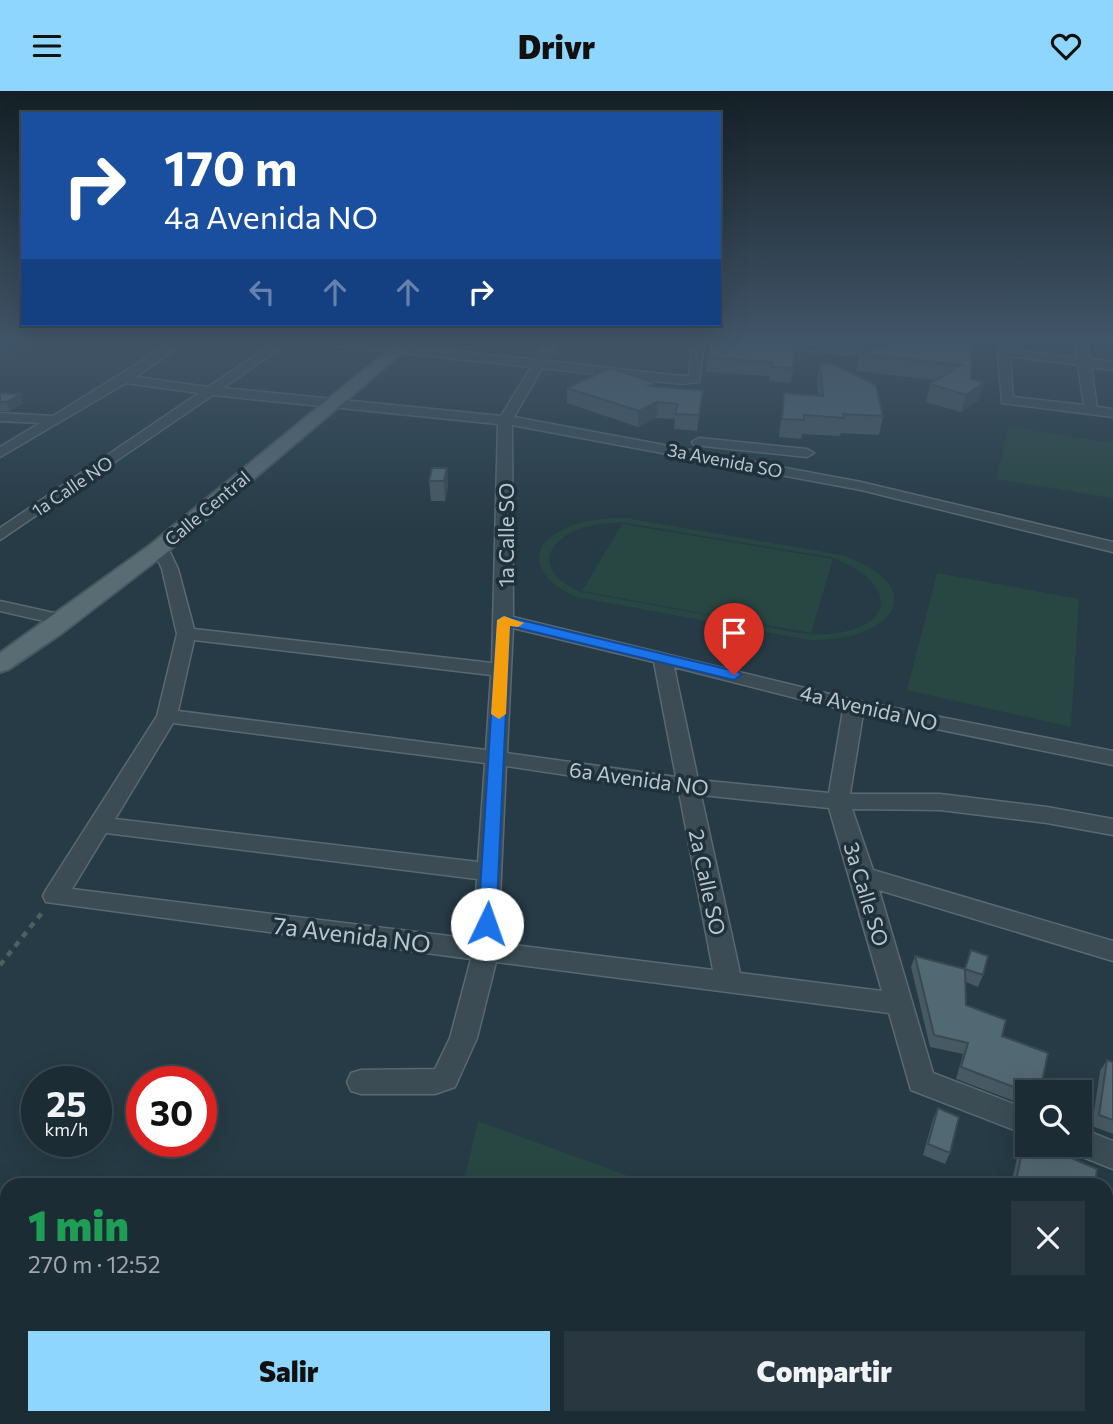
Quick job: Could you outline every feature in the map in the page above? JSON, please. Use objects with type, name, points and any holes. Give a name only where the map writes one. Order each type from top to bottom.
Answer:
[{"type":"main road","name":"Calle Central","points":[[0,664],[61,625],[126,577],[331,404]]},
{"type":"main road","points":[[126,577],[156,567],[170,569]]},
{"type":"street","points":[[0,453],[82,404]]},
{"type":"street","name":"1a Calle NO","points":[[0,535],[190,404]]},
{"type":"street","name":"3a Avenida SO","points":[[333,404],[505,421],[646,444],[861,486],[1113,547]]},
{"type":"street","name":"1a Calle SO","points":[[361,1082],[435,1082],[445,1078],[454,1061],[480,982],[485,951],[504,620],[505,421],[514,404]]},
{"type":"street","points":[[1042,404],[1113,413]]},
{"type":"street","points":[[1090,404],[1091,410]]},
{"type":"street","points":[[0,417],[56,420]]},
{"type":"street","points":[[646,444],[663,439],[807,453]]},
{"type":"street","points":[[55,896],[167,716],[186,634],[170,569],[160,547]]},
{"type":"street","points":[[0,606],[61,625]]},
{"type":"street","points":[[0,615],[61,625]]},
{"type":"street","name":"4a Avenida NO","points":[[504,620],[854,706],[1113,758]]},
{"type":"street","points":[[186,634],[501,670]]},
{"type":"street","name":"2a Calle SO","points":[[662,657],[729,983]]},
{"type":"street","name":"3a Calle SO","points":[[854,706],[838,801],[863,876],[920,1081],[1015,1117]]},
{"type":"street","name":"6a Avenida NO","points":[[167,716],[689,786],[838,801],[940,802],[1047,815],[1113,827]]},
{"type":"street","points":[[100,825],[490,872]]},
{"type":"street","points":[[863,876],[1113,951]]},
{"type":"street","name":"7a Avenida NO","points":[[55,896],[900,1004]]},
{"type":"street","points":[[1092,1147],[1113,1155]]},
{"type":"path","points":[[0,965],[55,896]]},
{"type":"green space","points":[[1008,427],[1113,443],[1113,498],[997,479]]},
{"type":"green space","points":[[626,518],[842,555],[871,569],[888,583],[894,598],[891,611],[880,623],[861,632],[837,638],[809,640],[577,597],[552,582],[544,572],[540,553],[545,543],[555,534],[584,522]],"holes":[[[620,522],[830,557],[867,577],[877,589],[881,601],[878,612],[869,622],[853,630],[818,635],[581,592],[564,583],[555,574],[549,556],[554,547],[569,533],[589,526]]]},
{"type":"green space","points":[[622,524],[833,559],[811,633],[582,591]]},
{"type":"green space","points":[[937,573],[1079,599],[1071,727],[907,690]]},
{"type":"green space","points":[[478,1121],[634,1178],[465,1178]]},
{"type":"building","points":[[618,404],[653,404],[639,411]]},
{"type":"building","points":[[678,404],[701,404],[699,415],[675,414]]},
{"type":"building","points":[[783,404],[880,404],[883,416],[843,414],[844,418],[804,415],[804,420],[782,419]]},
{"type":"building","points":[[432,468],[447,468],[444,481],[429,481]]},
{"type":"building","points":[[971,950],[988,956],[983,975],[965,969]]},
{"type":"building","points":[[915,956],[965,969],[966,1005],[1006,1020],[1002,1036],[1048,1053],[1042,1080],[1015,1080],[1015,1087],[961,1067],[968,1043],[934,1035]]},
{"type":"building","points":[[1107,1060],[1113,1062],[1113,1120],[1099,1115]]},
{"type":"building","points":[[938,1108],[959,1117],[950,1153],[928,1144]]},
{"type":"building","points":[[1021,1157],[1069,1157],[1097,1169],[1096,1178],[1017,1178]]},
{"type":"slow traffic","points":[[499,714],[504,620],[518,623]]},
{"type":"route","points":[[487,924],[504,620],[734,675]]}]
